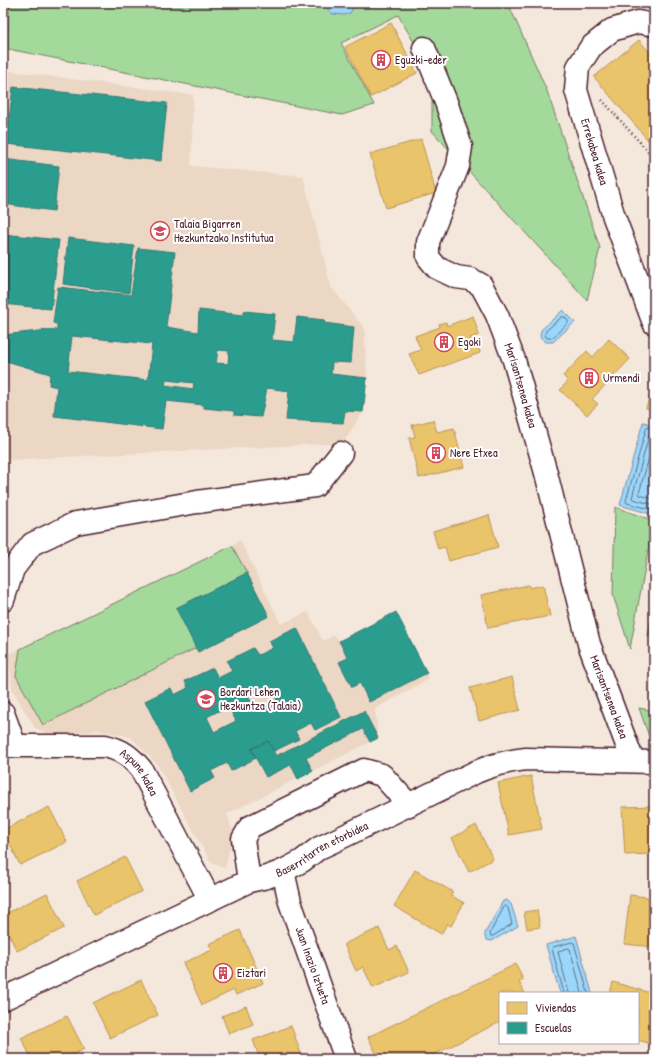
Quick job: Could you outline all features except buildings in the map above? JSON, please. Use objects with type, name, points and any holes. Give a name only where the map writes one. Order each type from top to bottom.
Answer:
[{"type":"street","name":"Errekabea kalea","points":[[654,25],[638,22],[612,30],[591,47],[578,67],[576,90],[614,217],[654,323]]},
{"type":"street","name":"Marisantsenea kalea","points":[[424,48],[446,102],[461,148],[458,166],[428,242],[428,257],[437,268],[456,277],[470,279],[481,285],[497,315],[514,360],[546,473],[588,644],[633,761]]},
{"type":"street","points":[[3,600],[13,569],[32,544],[76,523],[197,502],[315,486],[341,453]]},
{"type":"street","points":[[3,713],[9,746]]},
{"type":"street","name":"Aspune kalea","points":[[9,746],[105,746],[125,753],[134,760],[141,769],[210,900]]},
{"type":"street","name":"Baserritarren etorbidea","points":[[3,999],[249,881],[267,877],[283,871],[302,861],[320,848],[476,772],[492,766],[509,761],[526,759],[654,762]]},
{"type":"street","points":[[249,881],[243,839],[250,827],[364,770],[382,775],[409,805]]},
{"type":"street","name":"Juan Inazio Iztueta","points":[[283,871],[290,902],[346,1059]]},
{"type":"path","points":[[578,72],[654,158]]},
{"type":"shaded area","name":"Talaia Bigarren Hezkuntzako Institutua","points":[[3,70],[193,95],[191,166],[303,176],[331,287],[364,328],[367,378],[363,412],[343,443],[3,460]]},
{"type":"shaded area","name":"Bordari Lehen Hezkuntza (Talaia)","points":[[240,540],[281,624],[308,612],[323,641],[334,635],[339,641],[396,612],[429,679],[375,709],[378,738],[227,814],[233,833],[225,869],[210,861],[157,764],[131,737],[98,730],[55,736],[35,728],[12,689],[9,654],[232,546]]},
{"type":"green space","points":[[9,3],[508,3],[547,91],[600,248],[587,300],[432,131],[432,73],[398,15],[341,43],[374,105],[342,115],[8,49]]},
{"type":"green space","points":[[615,507],[654,521],[654,541],[650,540],[630,649],[613,595]]},
{"type":"green space","points":[[232,546],[247,573],[177,608],[196,648],[43,725],[16,676],[20,649]]},
{"type":"green space","points":[[654,603],[654,637],[648,636]]},
{"type":"green space","points":[[639,708],[654,711],[654,743],[651,742]]},
{"type":"water","points":[[323,3],[354,3],[354,6],[350,13],[344,15],[332,14]]},
{"type":"water","points":[[563,310],[575,322],[553,342],[546,342],[540,337],[541,330]]},
{"type":"water","points":[[643,422],[654,425],[654,515],[620,505]]},
{"type":"water","points":[[507,900],[511,904],[518,926],[492,941],[487,940],[485,933],[503,901]]},
{"type":"water","points":[[576,936],[592,992],[560,992],[546,945]]},
{"type":"place","name":"Eguzki-eder","points":[[381,60]]},
{"type":"place","name":"Talaia Bigarren Hezkuntzako Institutua","points":[[160,231]]},
{"type":"place","name":"Egoki","points":[[444,342]]},
{"type":"place","name":"Urmendi","points":[[589,378]]},
{"type":"place","name":"Nere Etxea","points":[[436,453]]},
{"type":"place","name":"Bordari Lehen Hezkuntza (Talaia)","points":[[206,699]]},
{"type":"place","name":"Eiztari","points":[[223,973]]}]
